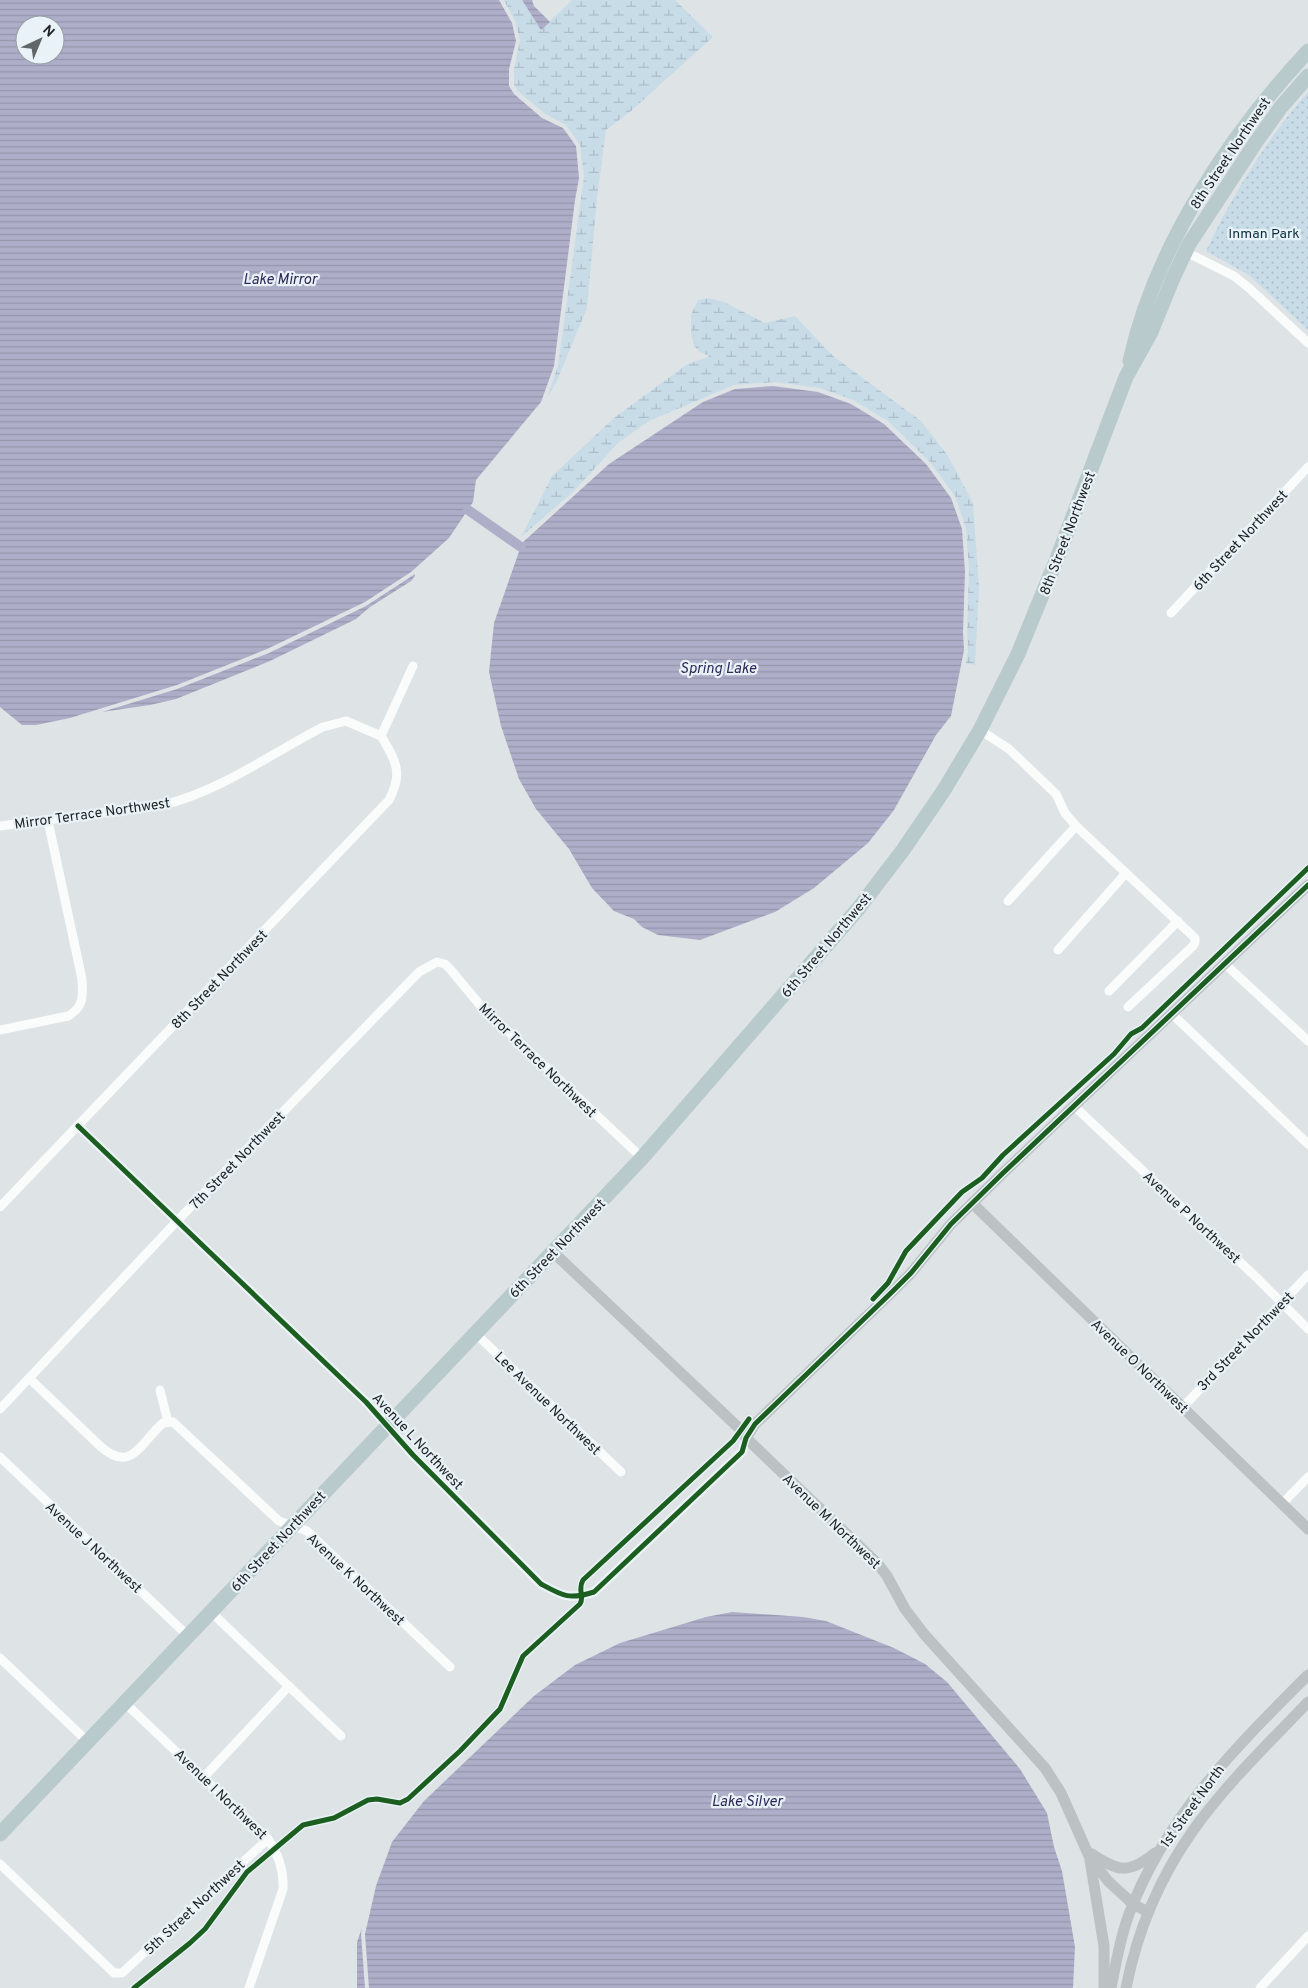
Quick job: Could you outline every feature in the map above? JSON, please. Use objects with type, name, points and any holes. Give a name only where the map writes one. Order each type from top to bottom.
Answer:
[{"type":"highway","name":"8th Street Northwest","points":[[1039,605],[1126,377],[1138,327],[1161,271],[1188,215],[1215,170],[1261,106],[1308,51]]},
{"type":"highway","name":"8th Street Northwest","points":[[1126,377],[1151,332],[1173,278],[1188,248],[1256,142],[1281,107],[1308,76]]},
{"type":"highway","points":[[1188,248],[1216,186],[1217,177],[1215,170]]},
{"type":"highway","name":"6th Street Northwest","points":[[0,1834],[642,1158],[874,889],[923,821],[980,730],[1014,662],[1039,605]]},
{"type":"street","points":[[1188,248],[1234,276],[1308,344]]},
{"type":"street","name":"6th Street Northwest","points":[[1171,613],[1308,467]]},
{"type":"street","points":[[381,736],[413,666]]},
{"type":"street","name":"Mirror Terrace Northwest","points":[[0,826],[171,803],[210,789],[323,727],[346,721],[381,736]]},
{"type":"street","points":[[980,730],[1008,749],[1056,794],[1065,813],[1076,826],[1195,938],[1196,942],[1193,946],[1128,1006]]},
{"type":"street","name":"8th Street Northwest","points":[[0,1207],[389,800],[397,778],[396,763],[381,736]]},
{"type":"street","points":[[0,1030],[68,1016],[74,1012],[83,1000],[82,979],[48,821]]},
{"type":"street","points":[[1008,901],[1076,826]]},
{"type":"street","points":[[1058,950],[1126,873]]},
{"type":"street","points":[[746,1438],[755,1424],[910,1273],[951,1224],[972,1203],[1308,885]]},
{"type":"street","points":[[1109,991],[1178,921]]},
{"type":"street","name":"Mirror Terrace Northwest","points":[[437,962],[445,964],[480,1005],[642,1158]]},
{"type":"street","name":"7th Street Northwest","points":[[0,1409],[178,1220],[419,972],[437,962]]},
{"type":"street","points":[[1225,964],[1308,1041]]},
{"type":"street","points":[[1171,1013],[1308,1144]]},
{"type":"street","name":"Avenue P Northwest","points":[[1074,1106],[1308,1329]]},
{"type":"street","name":"Avenue L Northwest","points":[[78,1126],[366,1402],[413,1455],[541,1584],[563,1596],[581,1596],[594,1592],[742,1452],[746,1438]]},
{"type":"street","name":"Avenue O Northwest","points":[[972,1203],[1308,1529]]},
{"type":"street","name":"Avenue M Northwest","points":[[553,1252],[741,1430],[746,1438],[878,1564],[887,1576],[905,1609],[924,1634],[1046,1768],[1061,1793],[1088,1853],[1108,1881],[1133,1904],[1150,1908]]},
{"type":"street","name":"3rd Street Northwest","points":[[1183,1407],[1308,1275]]},
{"type":"street","name":"Lee Avenue Northwest","points":[[475,1333],[621,1472]]},
{"type":"street","points":[[29,1378],[100,1446],[118,1458],[126,1458],[132,1454],[158,1427],[168,1422],[160,1390]]},
{"type":"street","name":"Avenue K Northwest","points":[[168,1422],[173,1422],[179,1427],[279,1521],[293,1525],[306,1532],[450,1667]]},
{"type":"street","name":"Avenue J Northwest","points":[[0,1457],[188,1636]]},
{"type":"street","points":[[1282,1504],[1308,1476]]},
{"type":"street","points":[[212,1612],[341,1736]]},
{"type":"street","points":[[0,1658],[88,1742]]},
{"type":"street","name":"1st Street North","points":[[1111,1988],[1120,1943],[1133,1904],[1158,1851],[1177,1821],[1213,1774],[1308,1675]]},
{"type":"street","points":[[204,1778],[289,1686]]},
{"type":"street","name":"1st Street North","points":[[1126,1988],[1136,1943],[1150,1908],[1174,1860],[1209,1809],[1308,1702]]},
{"type":"street","name":"Avenue I Northwest","points":[[125,1703],[268,1839],[280,1862],[283,1874],[283,1889],[249,1988]]},
{"type":"street","points":[[1195,1797],[1209,1809]]},
{"type":"street","name":"5th Street Northwest","points":[[0,1864],[114,1973],[122,1973],[268,1839]]},
{"type":"street","points":[[1088,1853],[1106,1863],[1127,1869],[1146,1860],[1158,1851]]},
{"type":"street","points":[[1088,1853],[1097,1896],[1104,1946],[1104,1988]]},
{"type":"street","points":[[1260,1988],[1308,1936]]},
{"type":"green space","points":[[504,0],[522,0],[541,30],[572,0],[675,0],[713,37],[631,111],[606,130],[597,198],[587,308],[556,383],[547,398],[558,366],[584,177],[580,145],[566,125],[545,114],[518,91],[514,85],[514,69],[520,40],[515,21]]},
{"type":"green space","name":"Inman Park","points":[[1308,92],[1308,330],[1249,275],[1206,251],[1227,209],[1251,168],[1278,129]]},
{"type":"green space","points":[[709,298],[724,302],[765,323],[795,316],[833,356],[921,421],[948,456],[973,503],[979,587],[975,665],[966,663],[968,651],[969,571],[966,528],[955,496],[929,461],[888,421],[853,400],[820,388],[774,382],[734,385],[649,421],[618,443],[574,491],[521,537],[552,476],[614,418],[686,365],[710,356],[701,353],[695,347],[691,334],[691,315],[698,300]]},
{"type":"water","name":"Lake Mirror","points":[[0,0],[499,0],[512,23],[516,41],[509,69],[509,86],[514,94],[542,118],[563,128],[576,146],[579,178],[554,366],[541,402],[476,480],[473,502],[449,538],[411,572],[365,602],[267,649],[177,685],[70,718],[36,725],[22,725],[0,707]]},
{"type":"water","points":[[522,0],[532,0],[534,6],[550,22],[541,30]]},
{"type":"water","name":"Spring Lake","points":[[773,386],[818,392],[851,404],[884,424],[926,464],[951,498],[962,529],[965,572],[964,650],[951,716],[936,735],[894,810],[868,843],[814,888],[775,912],[700,940],[658,935],[642,927],[634,919],[614,911],[592,888],[569,849],[536,809],[519,779],[501,726],[489,672],[494,623],[522,543],[609,464],[703,402],[735,389]]},
{"type":"water","points":[[415,574],[411,581],[370,607],[356,619],[270,661],[176,699],[102,712],[177,689],[269,653],[366,606]]},
{"type":"water","name":"Lake Silver","points":[[732,1612],[803,1617],[826,1621],[894,1648],[925,1664],[947,1682],[1020,1769],[1047,1813],[1054,1847],[1062,1871],[1075,1947],[1073,1988],[369,1988],[365,1934],[376,1886],[392,1842],[424,1801],[534,1696],[575,1665],[620,1643],[706,1617]]},
{"type":"water","points":[[362,1928],[365,1988],[357,1988],[357,1942]]},
{"type":"waterway","points":[[468,510],[521,547]]},
{"type":"cycle path","points":[[873,1299],[888,1283],[906,1251],[962,1192],[982,1178],[1003,1155],[1114,1054],[1131,1034],[1142,1028],[1308,868]]},
{"type":"cycle path","points":[[78,1126],[366,1402],[413,1455],[541,1584],[566,1595],[578,1596],[594,1592],[742,1452],[746,1438],[755,1424],[911,1273],[951,1224],[1308,885]]},
{"type":"cycle path","points":[[134,1988],[205,1929],[247,1872],[303,1825],[334,1818],[368,1800],[377,1799],[400,1803],[408,1799],[460,1751],[500,1709],[523,1656],[580,1604],[583,1580],[733,1441],[749,1419]]}]
